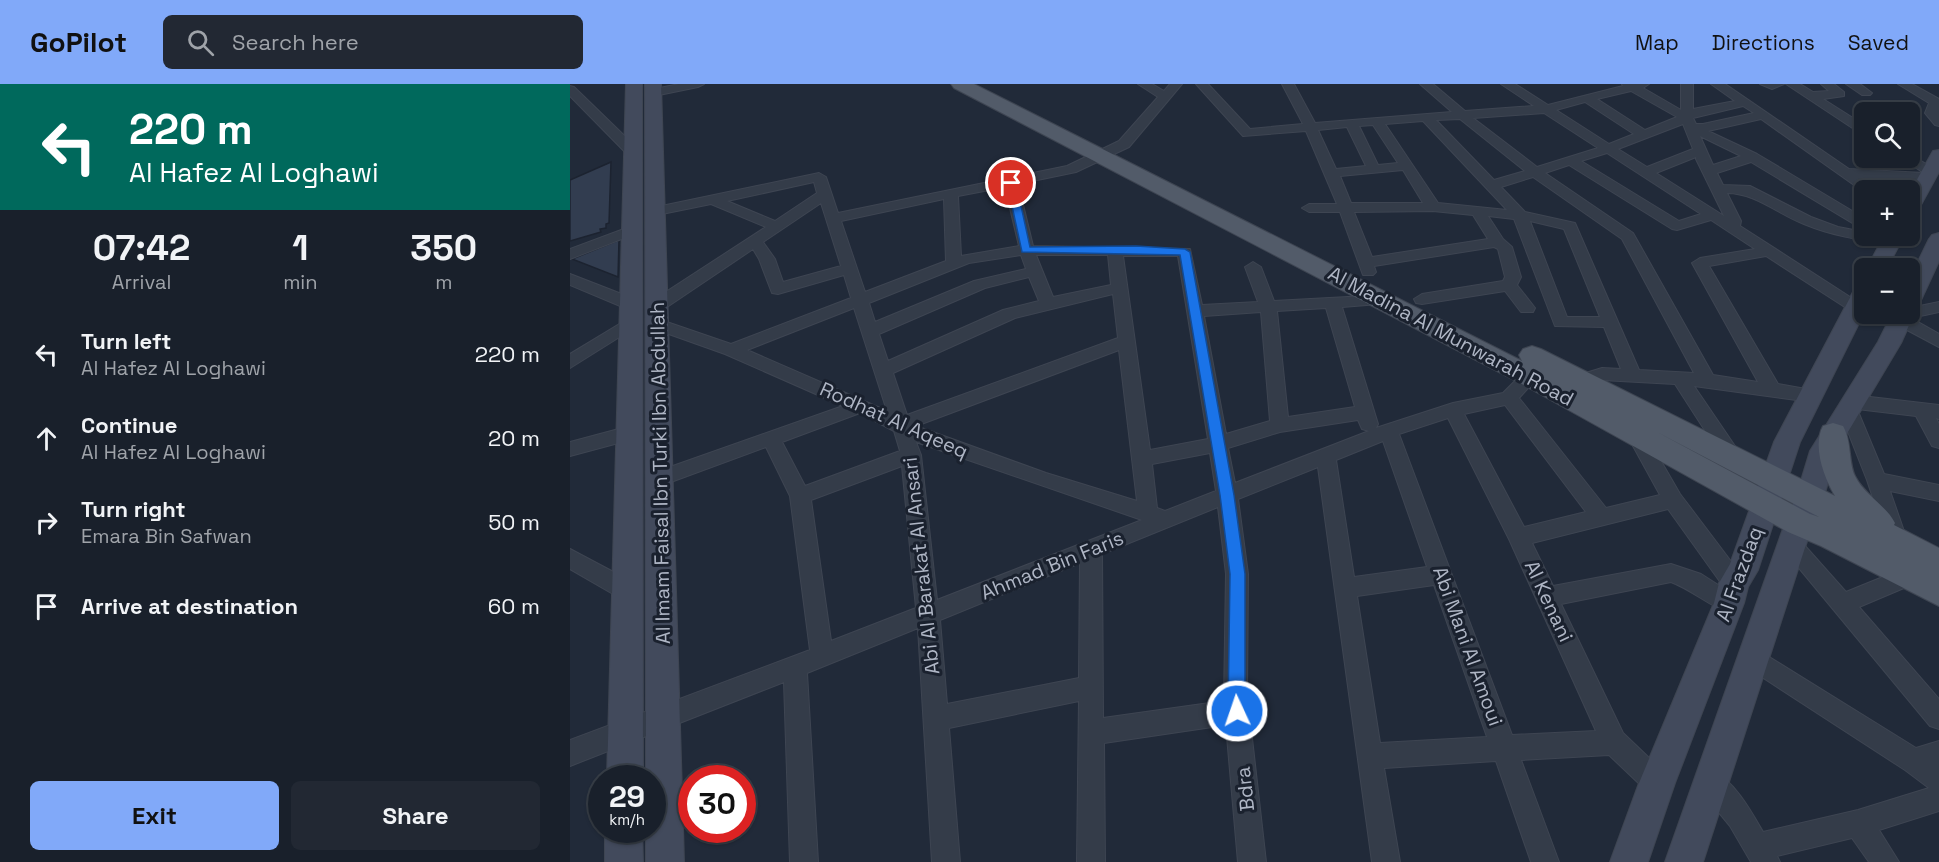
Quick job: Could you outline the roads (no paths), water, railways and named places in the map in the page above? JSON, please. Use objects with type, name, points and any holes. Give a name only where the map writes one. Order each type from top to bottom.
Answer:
[{"type":"main road","name":"Al Madina Al Munwarah Road","points":[[960,84],[1318,252],[1367,267],[1422,299],[1731,455],[1800,521],[1933,583]]},
{"type":"main road","name":"Al Madina Al Munwarah Road","points":[[990,84],[1108,153],[1379,299],[1530,376],[1636,435],[1769,491]]},
{"type":"main road","name":"Al Imam Faisal Ibn Turki Ibn Abdullah","points":[[647,87],[633,153],[632,230],[644,314],[660,478],[665,862]]},
{"type":"main road","name":"Al Imam Faisal Ibn Turki Ibn Abdullah","points":[[625,765],[630,433],[657,211],[647,87]]},
{"type":"main road","points":[[1920,190],[1932,168]]},
{"type":"main road","name":"Al Frazdaq","points":[[1920,280],[1939,239]]},
{"type":"main road","name":"Al Frazdaq","points":[[1629,862],[1657,783],[1743,570],[1787,442],[1854,313]]},
{"type":"main road","name":"Al Frazdaq","points":[[1684,862],[1823,451],[1899,324]]},
{"type":"main road","points":[[1845,415],[1835,463],[1840,480],[1851,497],[1897,543]]},
{"type":"main road","name":"Al Madina Al Munwarah Road","points":[[1800,521],[1897,543],[1933,583]]},
{"type":"main road","points":[[624,843],[624,862]]},
{"type":"street","points":[[647,87],[698,84]]},
{"type":"street","points":[[1144,84],[1165,96]]},
{"type":"street","points":[[833,218],[1071,169],[1124,144],[1176,84]]},
{"type":"street","points":[[1202,84],[1247,133],[1545,109],[1634,85],[1716,138],[1854,217]]},
{"type":"street","points":[[1288,84],[1312,126],[1347,210],[1367,267],[1497,242]]},
{"type":"street","points":[[1426,84],[1535,172],[1628,236],[1707,380]]},
{"type":"street","points":[[1507,84],[1768,251],[1854,296]]},
{"type":"street","points":[[1687,84],[1688,120],[1709,171],[1734,221],[1733,228]]},
{"type":"street","points":[[1717,84],[1855,180]]},
{"type":"street","points":[[1766,84],[1772,86],[1778,84]]},
{"type":"street","points":[[1792,84],[1854,124]]},
{"type":"street","points":[[1810,96],[1840,94],[1827,84]]},
{"type":"street","points":[[1852,84],[1866,93]]},
{"type":"street","points":[[1904,84],[1936,102],[1931,113],[1939,122]]},
{"type":"street","points":[[570,89],[633,153]]},
{"type":"street","points":[[1919,92],[1939,92]]},
{"type":"street","points":[[1587,98],[1644,135]]},
{"type":"street","points":[[1491,186],[1746,102]]},
{"type":"street","points":[[570,112],[586,105]]},
{"type":"street","points":[[1688,120],[1703,128],[1763,115]]},
{"type":"street","points":[[1426,117],[1520,215],[1561,322],[1611,322]]},
{"type":"street","points":[[1377,121],[1434,207]]},
{"type":"street","points":[[1351,123],[1374,169]]},
{"type":"street","points":[[1645,173],[1700,151]]},
{"type":"street","points":[[1709,171],[1752,157]]},
{"type":"street","points":[[1570,160],[1677,226],[1712,215]]},
{"type":"street","points":[[1332,173],[1407,166]]},
{"type":"street","points":[[1845,173],[1932,168]]},
{"type":"street","points":[[1011,183],[1025,250],[1032,272],[1048,303]]},
{"type":"street","points":[[657,211],[711,200],[822,185]]},
{"type":"street","points":[[570,362],[776,226],[822,185]]},
{"type":"street","name":"Abi Al Barakat Al Ansari","points":[[822,185],[911,455],[928,614],[946,862]]},
{"type":"street","points":[[1718,189],[1745,189],[1806,220],[1835,231],[1854,233]]},
{"type":"street","points":[[951,195],[954,263]]},
{"type":"street","points":[[711,200],[776,226]]},
{"type":"street","points":[[1837,206],[1854,200]]},
{"type":"street","points":[[1309,208],[1347,210],[1434,207],[1520,215],[1570,226],[1633,376]]},
{"type":"street","points":[[1478,211],[1497,242],[1505,247],[1513,277],[1509,285]]},
{"type":"street","points":[[570,254],[632,230]]},
{"type":"street","points":[[754,240],[767,259],[778,289],[850,268]]},
{"type":"street","points":[[731,350],[966,259],[1025,250],[1115,251],[1140,459],[1157,516]]},
{"type":"street","name":"Bdra","points":[[1115,251],[1185,252],[1227,495],[1238,574],[1237,711],[1252,862]]},
{"type":"street","points":[[1768,251],[1700,263],[1772,390]]},
{"type":"street","points":[[1253,267],[1268,306],[1280,425]]},
{"type":"street","points":[[870,331],[980,284],[1032,272]]},
{"type":"street","name":"Rodhat Al Aqeeq","points":[[570,279],[644,314],[861,406],[931,440],[1041,479],[1157,516]]},
{"type":"street","points":[[1422,299],[1509,285]]},
{"type":"street","points":[[1509,285],[1527,308]]},
{"type":"street","points":[[883,370],[1009,314],[1119,288]]},
{"type":"street","points":[[1196,311],[1379,299]]},
{"type":"street","name":"Abi Mani Al Amoui","points":[[1333,303],[1364,412],[1382,434],[1442,574],[1545,862]]},
{"type":"street","points":[[1920,310],[1939,307]]},
{"type":"street","points":[[1920,324],[1939,340]]},
{"type":"street","points":[[901,424],[1125,341]]},
{"type":"street","points":[[1582,380],[1602,374],[1680,378],[1811,396]]},
{"type":"street","points":[[1530,376],[1509,398],[1557,456],[1602,518]]},
{"type":"street","points":[[1680,378],[1731,455]]},
{"type":"street","name":"Ahmad Bin Faris","points":[[570,753],[663,719],[1091,549],[1157,516],[1227,495],[1382,434],[1453,410],[1509,398]]},
{"type":"street","points":[[660,478],[861,406]]},
{"type":"street","name":"Al Kenani","points":[[1453,410],[1519,537],[1614,742],[1657,783]]},
{"type":"street","points":[[1897,543],[1877,480],[1845,415],[1930,411],[1939,441]]},
{"type":"street","points":[[1140,459],[1217,444],[1280,425],[1364,412]]},
{"type":"street","points":[[570,449],[630,433]]},
{"type":"street","points":[[1636,435],[1673,500],[1732,593]]},
{"type":"street","points":[[771,438],[800,496],[822,656]]},
{"type":"street","points":[[800,496],[911,455]]},
{"type":"street","points":[[1326,456],[1386,862]]},
{"type":"street","points":[[1877,480],[1939,492]]},
{"type":"street","points":[[1519,537],[1673,500]]},
{"type":"street","points":[[1800,521],[1843,604],[1939,717]]},
{"type":"street","points":[[1091,549],[1091,862]]},
{"type":"street","points":[[570,558],[628,591]]},
{"type":"street","points":[[1547,597],[1671,573],[1732,593]]},
{"type":"street","points":[[1344,588],[1442,574]]},
{"type":"street","points":[[1843,604],[1933,583]]},
{"type":"street","points":[[1753,658],[1914,761],[1939,780]]},
{"type":"street","points":[[795,666],[804,862]]},
{"type":"street","points":[[935,719],[1091,687]]},
{"type":"street","points":[[1090,732],[1237,711]]},
{"type":"street","points":[[1369,756],[1614,742]]},
{"type":"street","points":[[1914,761],[1939,754]]},
{"type":"street","points":[[1711,783],[1739,817],[1761,854],[1939,798]]},
{"type":"street","points":[[1858,823],[1885,862]]}]
